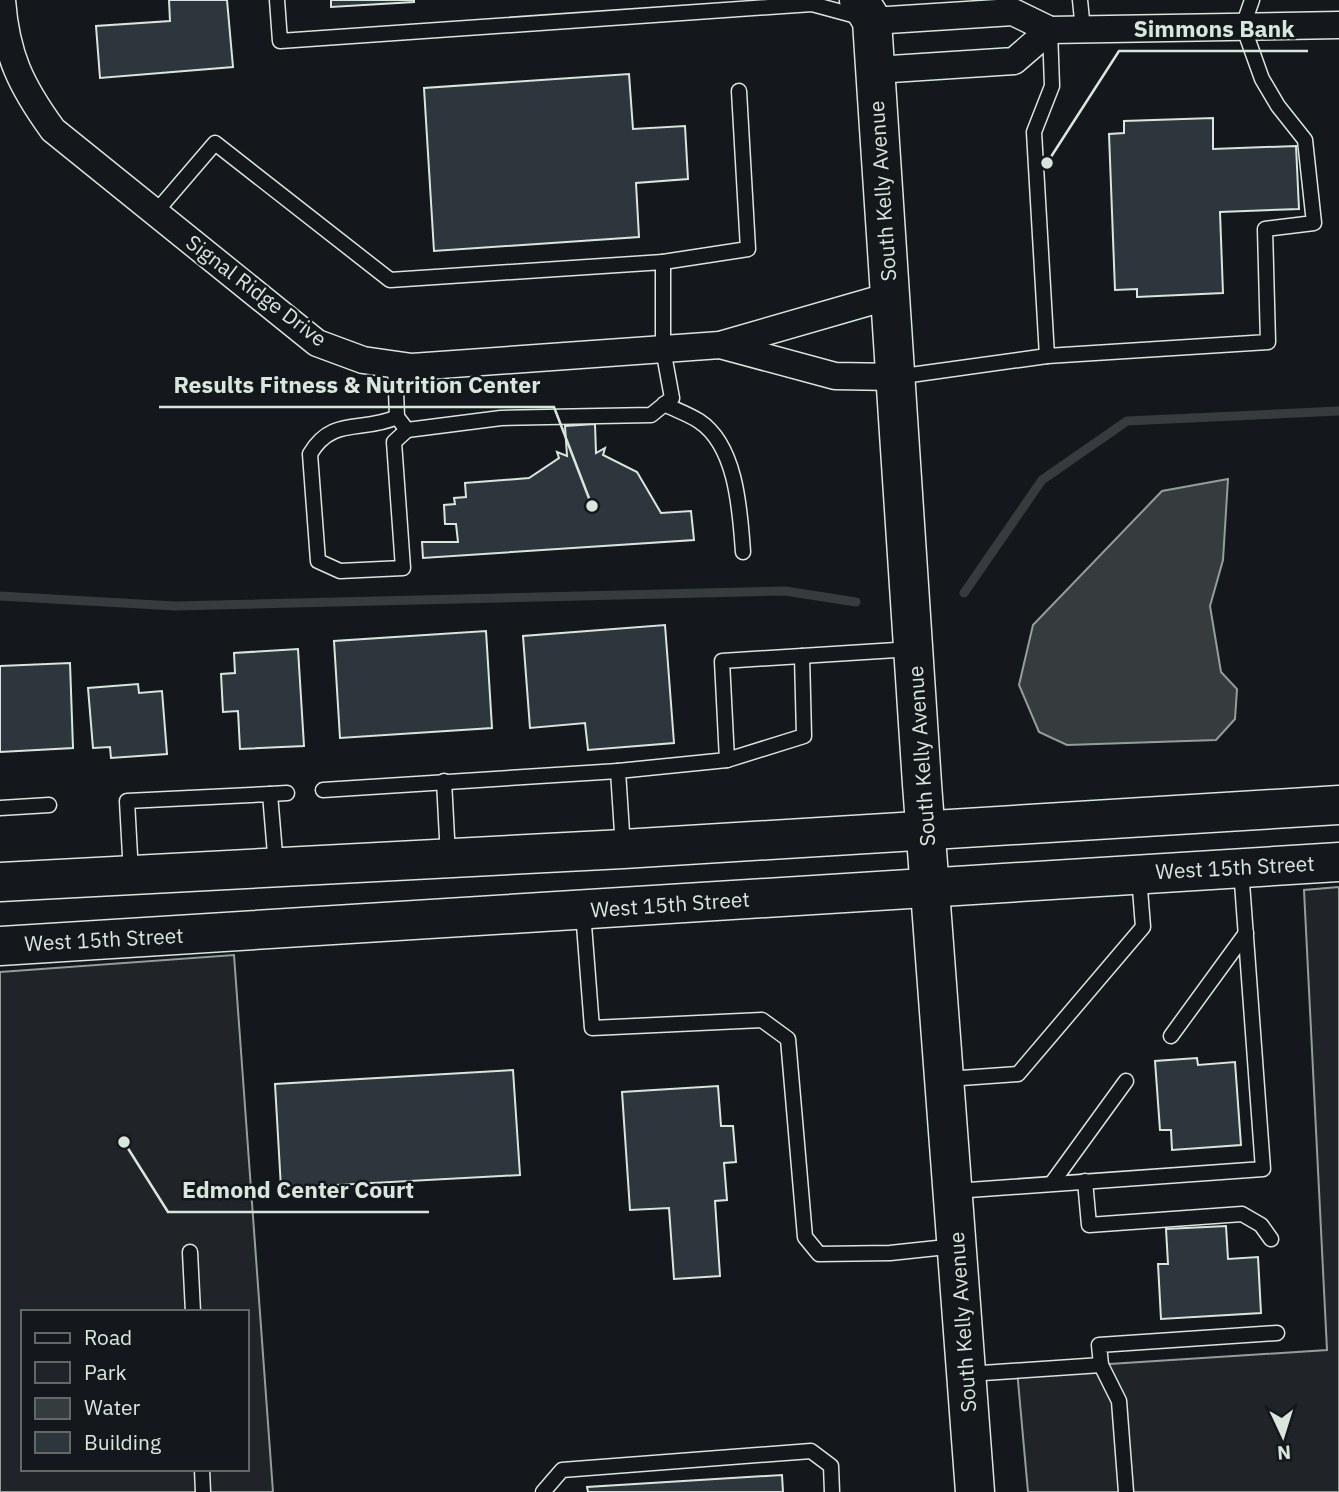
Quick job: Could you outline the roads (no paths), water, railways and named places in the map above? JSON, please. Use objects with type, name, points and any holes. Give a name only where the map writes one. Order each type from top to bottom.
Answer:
[{"type":"main road","name":"South Kelly Avenue","points":[[871,7],[975,1492]]},
{"type":"main road","points":[[0,882],[623,849],[1339,805]]},
{"type":"main road","name":"West 15th Street","points":[[0,946],[583,912],[1339,862]]},
{"type":"street","name":"Signal Ridge Drive","points":[[2,0],[2,30],[24,90],[53,130],[317,343],[363,360],[412,367],[720,345],[890,296]]},
{"type":"street","points":[[871,7],[1013,12],[1050,30],[1339,25]]},
{"type":"street","points":[[876,70],[1014,61],[1050,30]]},
{"type":"street","name":"Signal Ridge Drive","points":[[720,345],[835,376],[895,377]]},
{"type":"lane","points":[[277,0],[280,41],[812,4],[871,7]]},
{"type":"lane","points":[[1080,0],[1083,30]]},
{"type":"lane","points":[[895,377],[1048,356],[1268,342],[1265,229],[1314,223],[1305,140],[1278,106],[1262,79],[1243,26],[1252,0]]},
{"type":"lane","points":[[1048,356],[1034,132],[1052,86],[1050,30]]},
{"type":"lane","points":[[155,213],[215,143],[390,280],[663,262],[748,249],[739,91]]},
{"type":"lane","points":[[397,417],[379,425],[336,428],[319,439],[310,454],[318,561],[340,571],[403,568],[394,442],[407,430],[501,418],[651,415],[672,398],[663,349],[663,262]]},
{"type":"lane","points":[[395,365],[397,417],[407,430]]},
{"type":"lane","points":[[664,404],[700,422],[713,435],[729,466],[739,498],[743,552]]},
{"type":"lane","points":[[727,760],[722,661],[914,648]]},
{"type":"lane","points":[[323,790],[618,771],[727,760],[804,736],[802,656]]},
{"type":"lane","points":[[618,771],[623,849]]},
{"type":"lane","points":[[444,781],[448,858]]},
{"type":"lane","points":[[131,875],[127,802],[287,793]]},
{"type":"lane","points":[[270,794],[276,867]]},
{"type":"lane","points":[[0,808],[49,805]]},
{"type":"lane","points":[[953,1191],[1264,1169],[1241,867]]},
{"type":"lane","points":[[945,1080],[1018,1073],[1143,927],[1139,874]]},
{"type":"lane","points":[[583,912],[592,1028],[762,1020],[788,1039],[805,1237],[820,1254],[891,1253],[957,1246]]},
{"type":"lane","points":[[1171,1036],[1246,933]]},
{"type":"lane","points":[[1052,1183],[1126,1081]]},
{"type":"lane","points":[[1085,1181],[1089,1225],[1242,1214],[1261,1225],[1271,1239]]},
{"type":"lane","points":[[190,1252],[193,1310]]},
{"type":"lane","points":[[1126,1492],[1119,1401],[1101,1365],[1099,1345],[1277,1333]]},
{"type":"lane","points":[[966,1374],[1101,1365]]},
{"type":"lane","points":[[542,1492],[562,1469],[811,1451],[831,1465],[832,1492]]},
{"type":"lane","points":[[202,1471],[203,1492]]},
{"type":"water","points":[[1228,479],[1223,560],[1210,606],[1221,672],[1237,689],[1235,719],[1216,740],[1067,745],[1039,732],[1019,685],[1033,625],[1162,491]]},
{"type":"waterway","points":[[964,593],[1042,480],[1127,421],[1339,411]]},
{"type":"waterway","points":[[0,596],[175,606],[785,591],[856,602]]},
{"type":"place","name":"Simmons Bank","points":[[1047,163]]},
{"type":"place","name":"Results Fitness & Nutrition Center","points":[[592,506]]},
{"type":"place","name":"Edmond Center Court","points":[[124,1142]]}]
